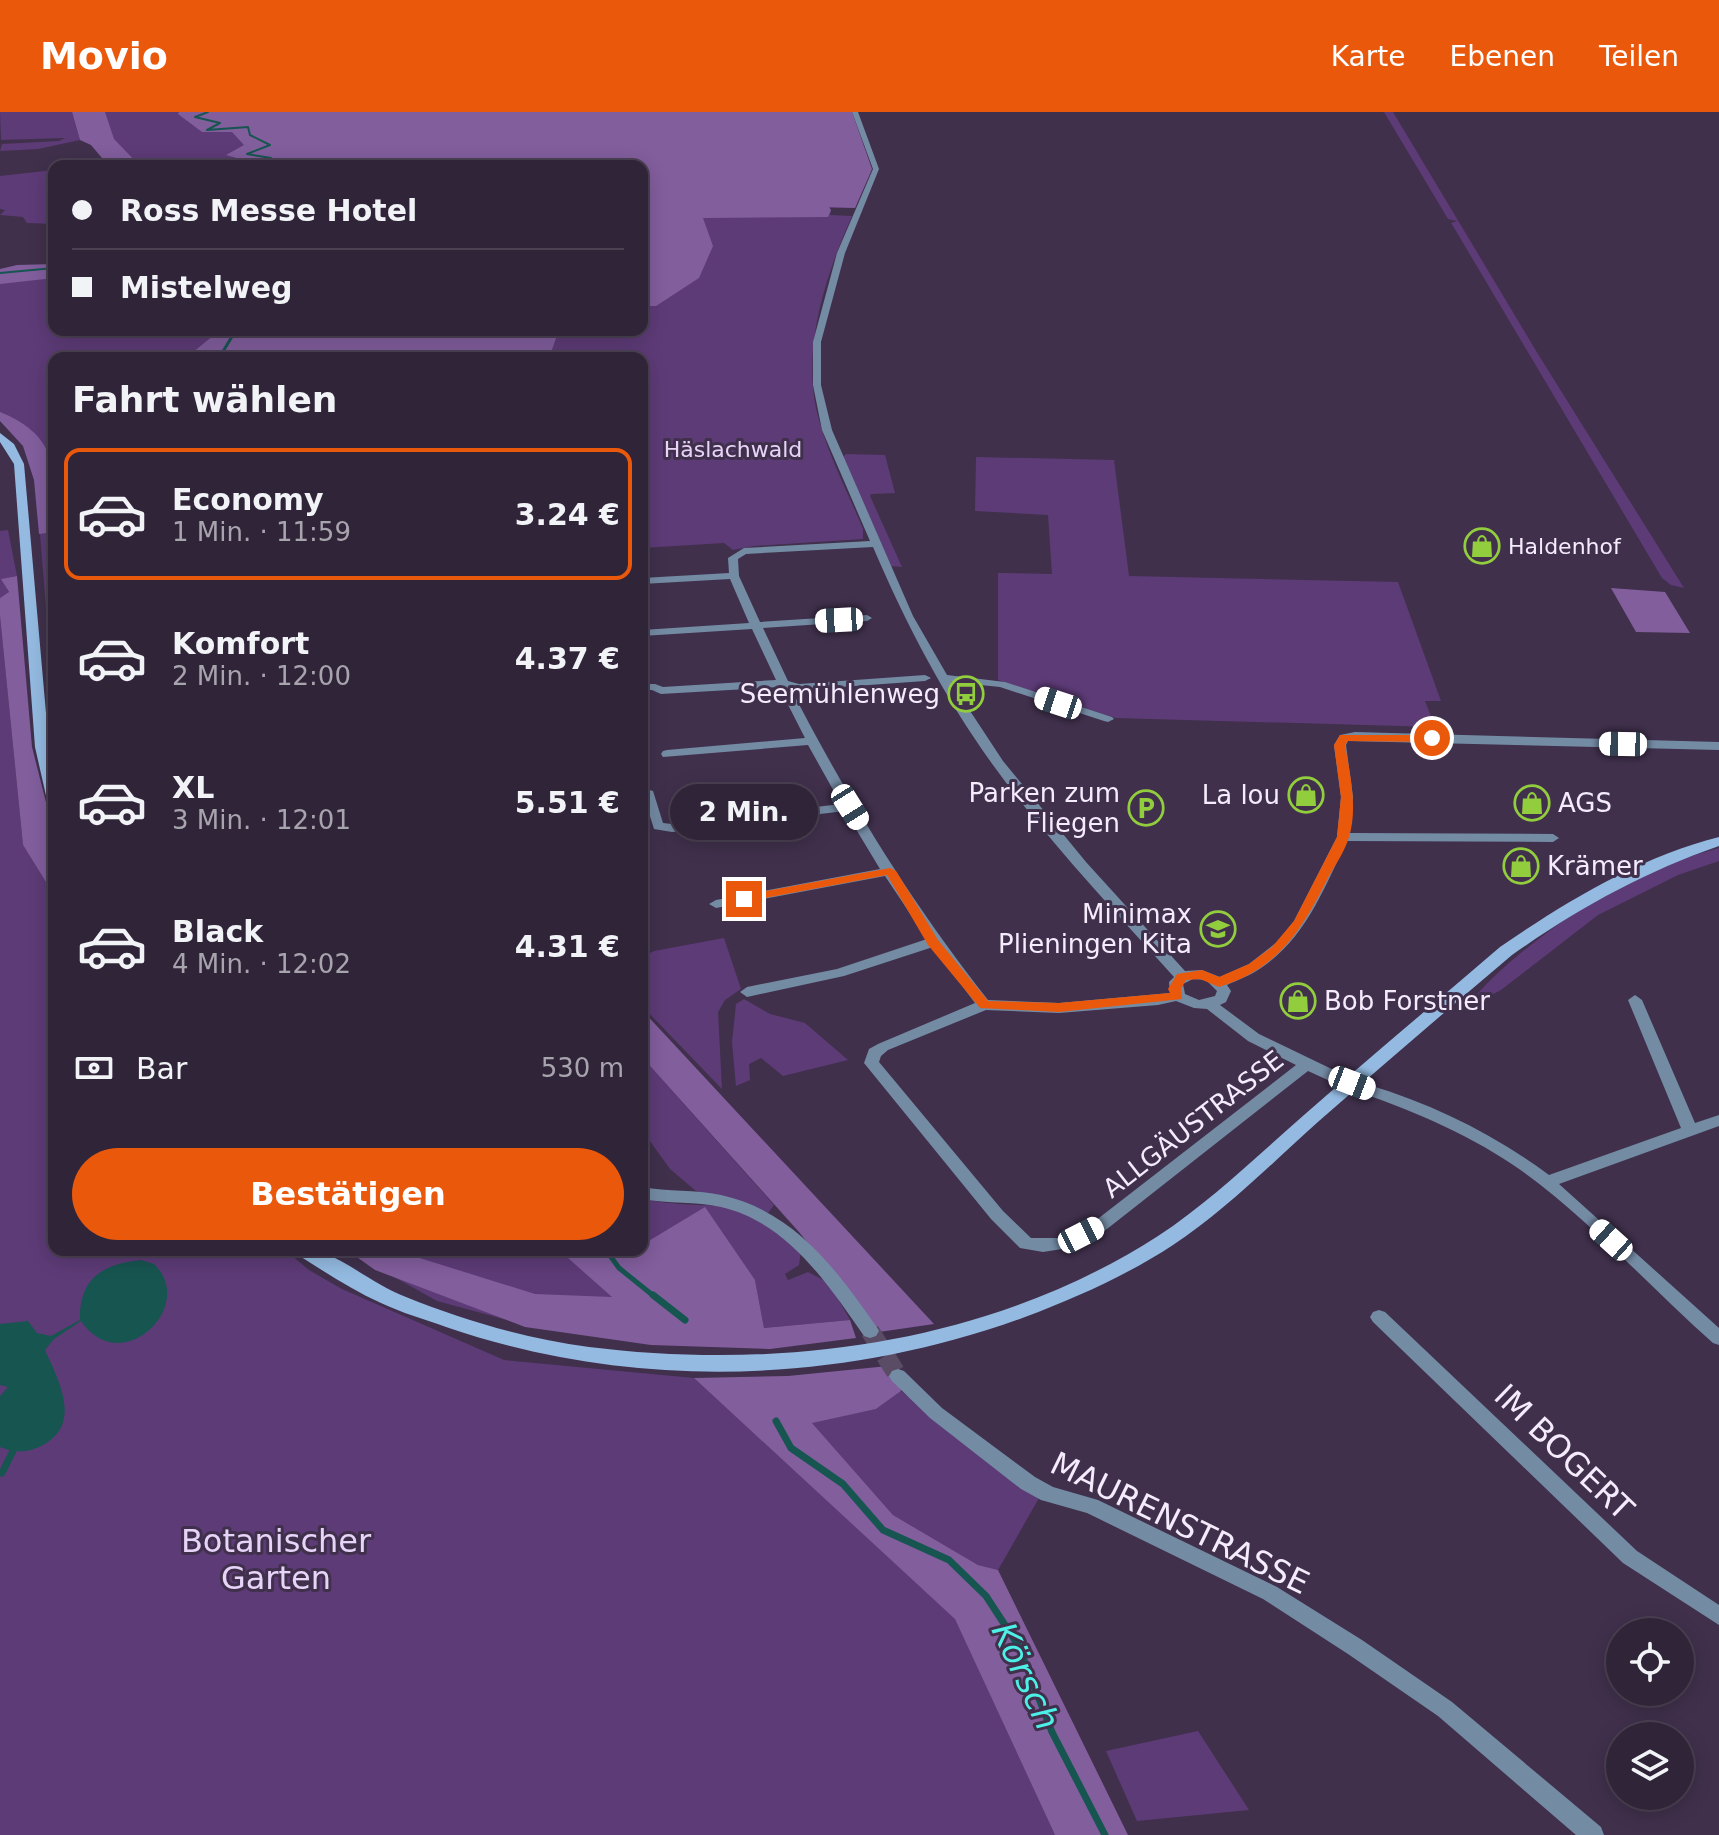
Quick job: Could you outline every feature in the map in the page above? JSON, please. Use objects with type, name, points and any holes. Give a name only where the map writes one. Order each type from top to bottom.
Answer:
[{"type":"main road","points":[[0,436],[15,455],[20,474],[40,732],[48,771]]},
{"type":"main road","points":[[314,1256],[349,1278],[399,1302],[461,1325],[527,1344],[608,1357],[722,1364],[809,1360],[867,1353],[968,1329],[1043,1304],[1150,1251],[1218,1199],[1506,951],[1599,889],[1672,857],[1719,841]]},
{"type":"street","points":[[855,112],[876,169],[838,264],[818,335],[816,365],[819,398],[827,430],[908,616],[943,678],[1010,780],[1182,977]]},
{"type":"street","points":[[875,544],[744,551],[733,558],[734,576],[811,741],[933,942],[984,1005],[1059,1008],[1178,996]]},
{"type":"street","points":[[648,581],[734,576]]},
{"type":"street","points":[[648,633],[867,618]]},
{"type":"street","points":[[648,687],[661,691],[782,683],[799,687],[925,678]]},
{"type":"street","points":[[943,678],[1001,684],[1108,719]]},
{"type":"street","points":[[1219,983],[1254,967],[1282,945],[1300,922],[1343,837],[1347,797],[1340,745],[1344,738],[1719,746]]},
{"type":"street","points":[[667,754],[811,741]]},
{"type":"street","points":[[649,794],[658,826],[672,828],[850,807]]},
{"type":"street","points":[[1343,837],[1553,838]]},
{"type":"street","points":[[716,904],[890,871]]},
{"type":"street","points":[[747,992],[839,973],[933,942]]},
{"type":"street","points":[[1182,977],[1202,974],[1219,983],[1224,991],[1221,999],[1211,1005]]},
{"type":"street","points":[[1182,977],[1175,989],[1178,996],[1187,1002],[1211,1005],[1267,1045],[1476,1136],[1547,1182],[1719,1338]]},
{"type":"street","points":[[1635,1000],[1690,1130]]},
{"type":"street","name":"ALLGÄUSTRASSE","points":[[984,1005],[874,1053],[871,1063],[997,1215],[1026,1244],[1062,1244],[1101,1225],[1292,1080],[1307,1064]]},
{"type":"street","points":[[1547,1182],[1719,1120]]},
{"type":"street","points":[[648,1194],[674,1199],[722,1201],[768,1217],[784,1228],[817,1262],[870,1331]]},
{"type":"street","name":"IM BOGERT","points":[[1379,1317],[1630,1557],[1719,1616]]},
{"type":"street","name":"MAURENSTRASSE","points":[[898,1376],[936,1413],[1028,1483],[1048,1494],[1091,1506],[1270,1593],[1355,1647],[1445,1709],[1593,1835]]},
{"type":"green space","points":[[0,112],[72,112],[80,140],[38,149],[0,151],[2,144],[59,141],[65,138],[1,140]]},
{"type":"green space","points":[[79,112],[269,112],[313,160],[109,160]]},
{"type":"green space","points":[[1384,112],[1393,112],[1538,354],[1684,588],[1671,585],[1662,578],[1451,223],[1457,221],[1448,219]]},
{"type":"green space","points":[[48,171],[48,224],[27,223],[23,217],[0,215],[5,210],[0,209],[0,176]]},
{"type":"green space","name":"Häslachwald","points":[[871,172],[855,208],[828,208],[830,215],[852,216],[819,310],[812,359],[820,423],[863,529],[863,539],[733,550],[724,543],[648,548],[648,352],[48,352],[48,633],[35,472],[24,436],[0,417],[0,274],[48,270],[48,336],[648,336],[648,234],[683,214]]},
{"type":"green space","points":[[846,454],[885,455],[895,493],[870,496],[902,567],[891,566],[843,457]]},
{"type":"green space","points":[[976,457],[1114,460],[1129,576],[1398,582],[1441,701],[1425,701],[1435,727],[1116,718],[998,680],[998,573],[1052,574],[1048,515],[975,511]]},
{"type":"green space","points":[[8,530],[17,576],[2,579],[9,593],[0,598],[0,531]]},
{"type":"green space","name":"Botanischer Garten","points":[[0,616],[23,845],[48,885],[48,1256],[292,1256],[342,1289],[504,1360],[694,1378],[955,1618],[1055,1835],[0,1835]]},
{"type":"green space","points":[[1719,848],[1719,861],[1678,875],[1598,915],[1501,990],[1468,1007],[1500,971],[1548,932],[1599,898],[1652,870]]},
{"type":"green space","points":[[724,938],[741,989],[725,1000],[718,1012],[722,1089],[648,1012],[648,954]]},
{"type":"green space","points":[[744,999],[770,1014],[805,1023],[848,1060],[783,1076],[761,1058],[749,1064],[750,1080],[736,1086],[732,1042],[736,1004]]},
{"type":"green space","points":[[648,1064],[774,1205],[768,1213],[696,1191],[670,1169],[648,1138]]},
{"type":"green space","points":[[648,1199],[730,1208],[762,1222],[801,1251],[799,1265],[785,1274],[788,1280],[808,1272],[829,1283],[850,1320],[764,1328],[755,1280],[729,1299],[529,1326],[437,1301],[357,1256],[648,1256]]},
{"type":"green space","points":[[901,1391],[1039,1498],[998,1570],[978,1565],[893,1515],[811,1422],[876,1409]]},
{"type":"green space","points":[[1198,1731],[1249,1810],[1137,1821],[1106,1751]]},
{"type":"shaded area","points":[[72,112],[105,112],[114,139],[134,160],[104,160],[91,145],[80,140]]},
{"type":"shaded area","points":[[852,112],[872,169],[855,208],[829,207],[828,217],[703,218],[713,246],[699,278],[656,306],[648,306],[648,160],[244,160],[226,155],[244,145],[232,132],[202,132],[178,114]]},
{"type":"shaded area","points":[[48,264],[48,279],[0,284],[0,269]]},
{"type":"shaded area","points":[[213,336],[557,336],[551,352],[193,352]]},
{"type":"shaded area","points":[[0,412],[20,422],[35,433],[44,446],[48,455],[48,533],[39,534],[34,480],[23,446],[0,421]]},
{"type":"shaded area","points":[[17,576],[32,747],[48,810],[48,885],[23,845],[0,616],[0,598],[9,592],[1,579]]},
{"type":"shaded area","points":[[1611,588],[1665,592],[1690,633],[1636,632]]},
{"type":"shaded area","points":[[648,1016],[934,1324],[879,1332],[799,1232],[648,1064]]},
{"type":"shaded area","points":[[705,1207],[755,1280],[764,1328],[850,1320],[856,1338],[770,1349],[651,1345],[525,1327],[375,1270],[355,1256],[413,1256],[535,1294],[612,1297],[566,1256],[648,1256],[648,1241]]},
{"type":"shaded area","points":[[141,1260],[154,1264],[165,1281],[167,1299],[161,1316],[149,1330],[133,1340],[115,1343],[97,1337],[81,1321],[54,1339],[45,1350],[64,1400],[62,1425],[55,1436],[32,1450],[16,1451],[0,1447],[0,1396],[8,1387],[0,1385],[0,1324],[28,1321],[37,1333],[51,1336],[80,1320],[84,1293],[96,1276],[115,1265]]},
{"type":"shaded area","points":[[898,1365],[901,1391],[876,1409],[812,1423],[893,1515],[978,1565],[998,1570],[1128,1835],[1055,1835],[955,1619],[694,1378],[788,1376]]},
{"type":"waterway","name":"Körsch","points":[[208,112],[195,117],[220,123],[207,130],[248,127],[250,135],[270,145],[247,154],[274,160]]},
{"type":"waterway","points":[[0,273],[48,269]]},
{"type":"waterway","name":"Körsch","points":[[223,352],[232,336]]},
{"type":"waterway","name":"Körsch","points":[[610,1256],[619,1268],[655,1297]]},
{"type":"waterway","name":"Körsch","points":[[653,1295],[685,1320]]},
{"type":"waterway","name":"Körsch","points":[[776,1421],[791,1448],[843,1484],[883,1530],[949,1560],[986,1596],[1018,1645],[1052,1732],[1105,1835]]},
{"type":"waterway","points":[[2,1473],[13,1451]]},
{"type":"tunnel","points":[[870,1331],[898,1376]]},
{"type":"place","name":"Haldenhof","points":[[1482,546]]},
{"type":"place","name":"Seemühlenweg","points":[[966,694]]},
{"type":"place","name":"La lou","points":[[1306,795]]},
{"type":"place","name":"AGS","points":[[1532,803]]},
{"type":"place","name":"Parken zum Fliegen","points":[[1146,808]]},
{"type":"place","name":"Krämer","points":[[1521,866]]},
{"type":"place","name":"Minimax Plieningen Kita","points":[[1218,929]]},
{"type":"place","name":"Bob Forstner","points":[[1298,1001]]},
{"type":"route","points":[[744,899],[890,871],[933,942],[984,1005],[1059,1008],[1178,996],[1176,982],[1182,977],[1202,974],[1219,983],[1254,967],[1277,950],[1300,922],[1343,837],[1347,797],[1340,745],[1344,738],[1432,738]]}]
